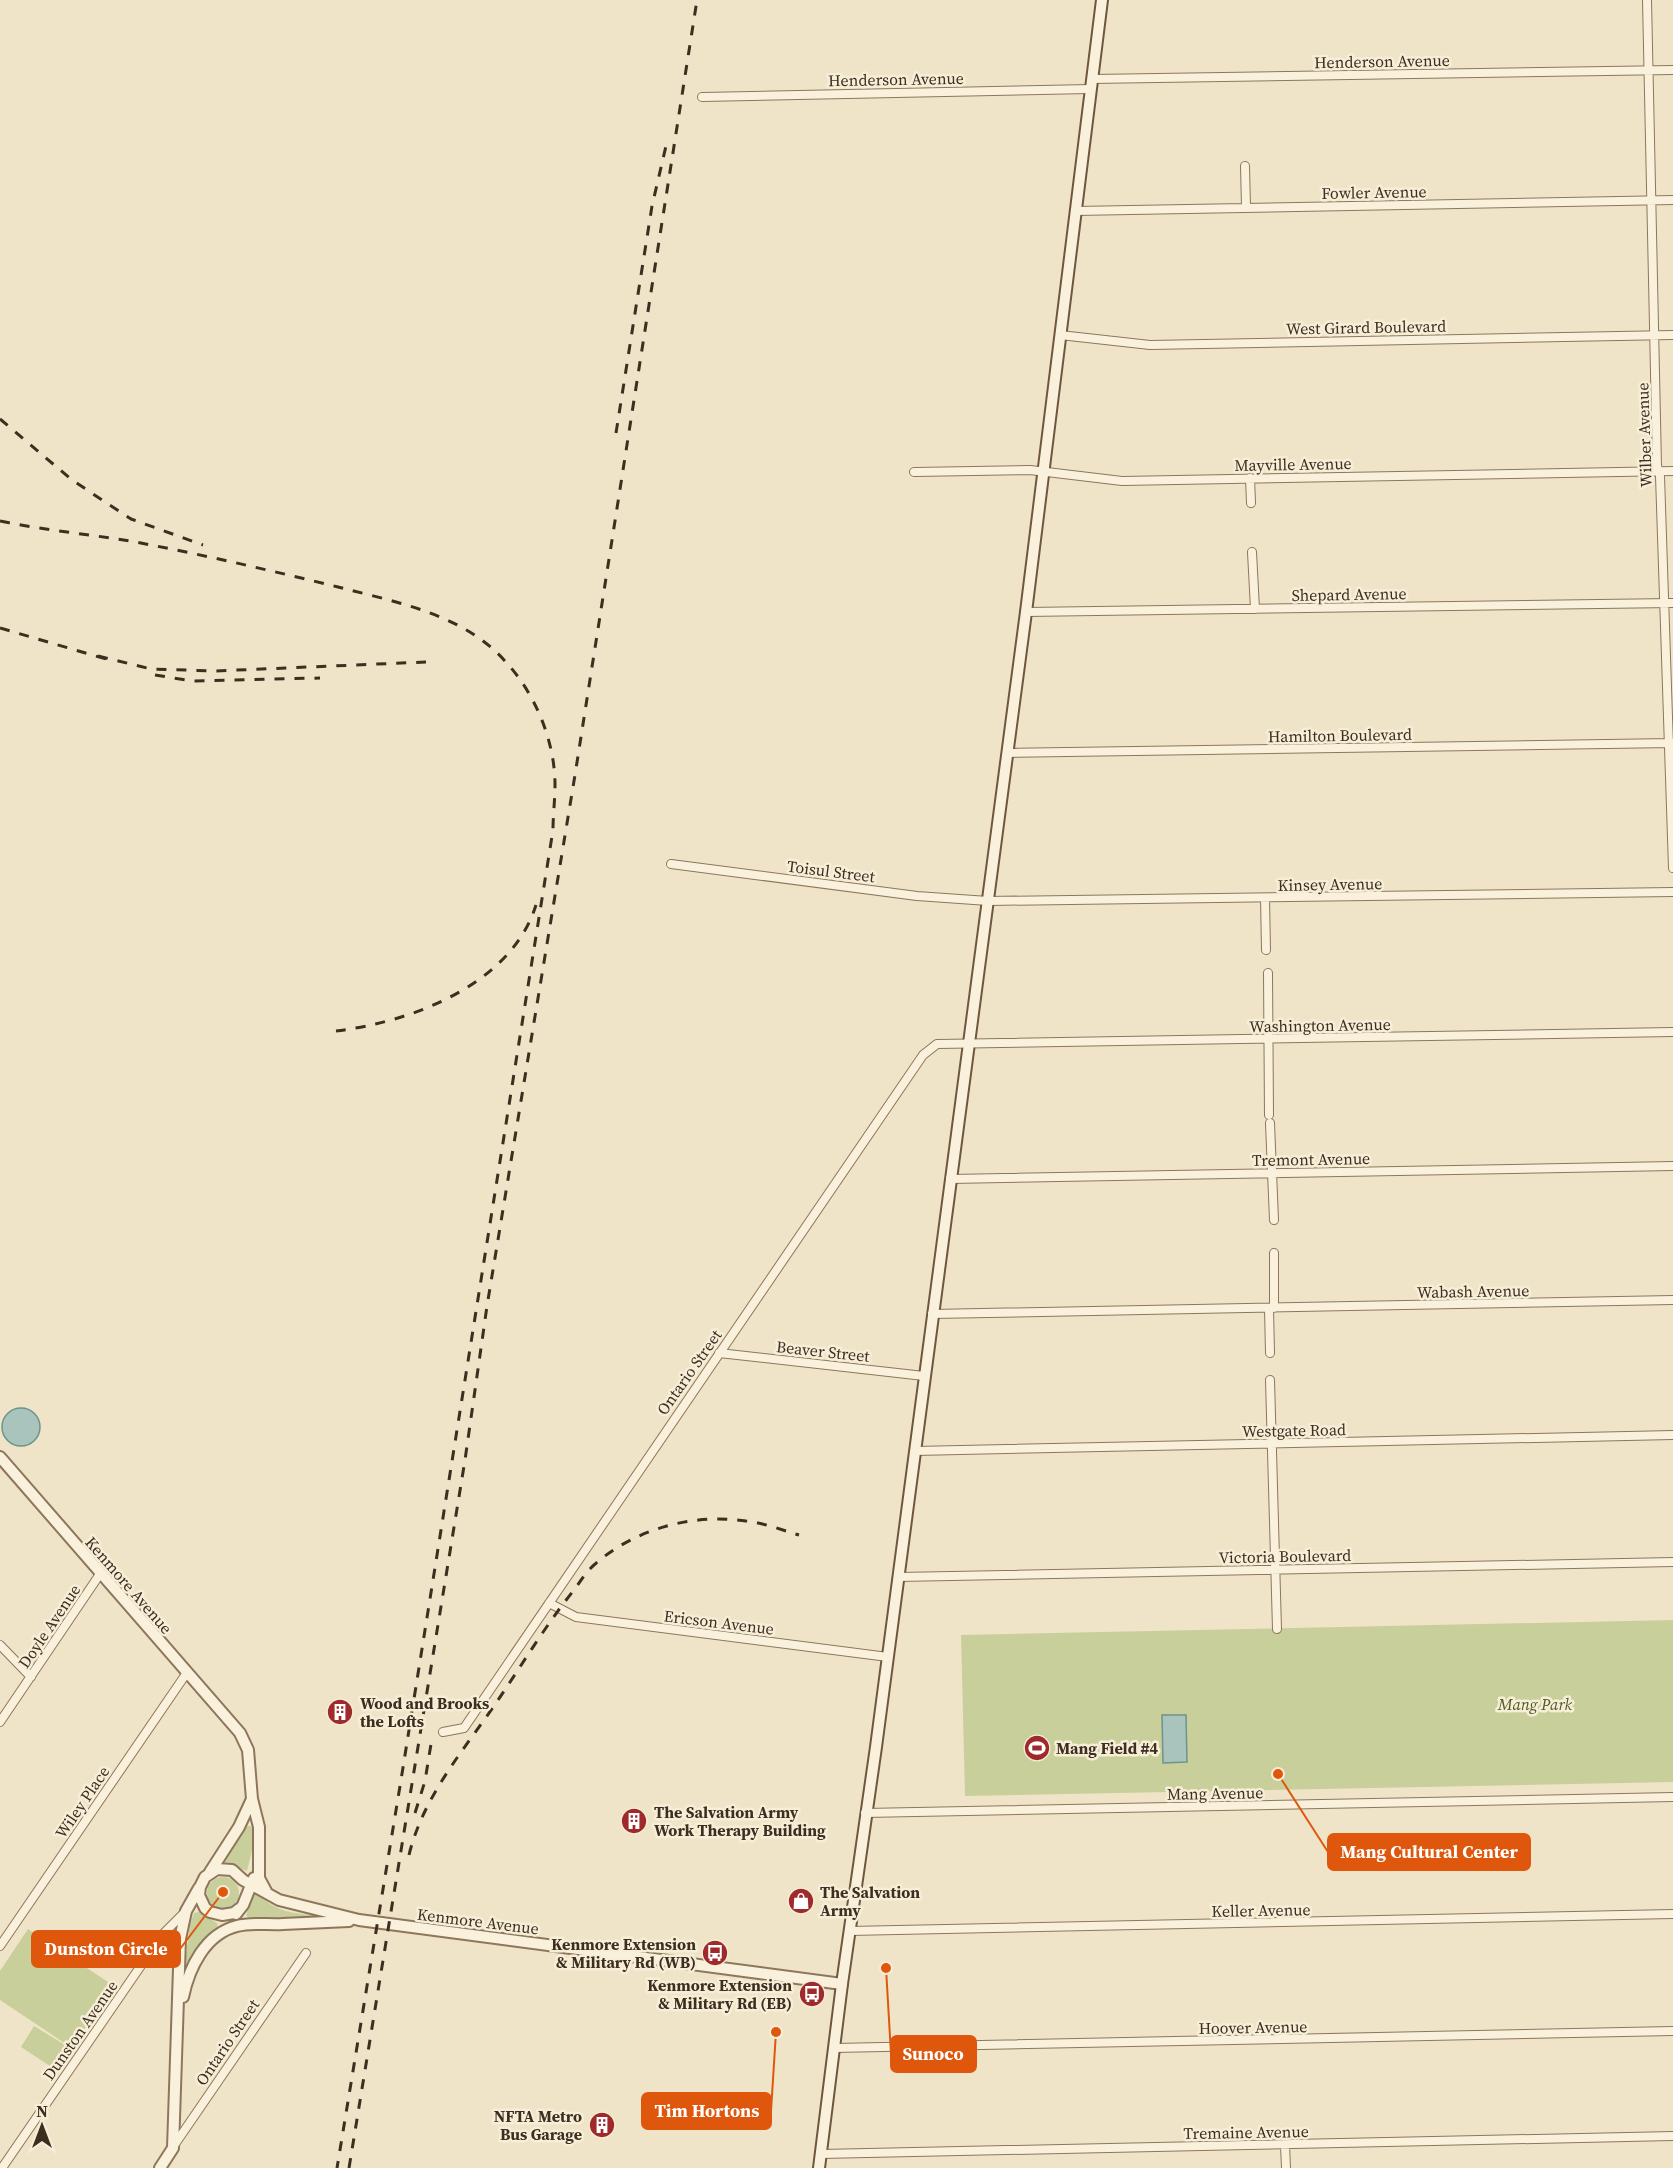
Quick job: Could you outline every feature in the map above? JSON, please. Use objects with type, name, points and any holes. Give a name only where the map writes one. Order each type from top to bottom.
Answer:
[{"type":"main road","points":[[819,2168],[1026,612],[1102,0]]},
{"type":"main road","name":"Kenmore Avenue","points":[[0,1457],[186,1674],[240,1733],[248,1750],[252,1799],[259,1827],[252,1881],[266,1892],[279,1900],[359,1920],[842,1984]]},
{"type":"main road","name":"Kenmore Avenue","points":[[209,1872],[239,1827],[252,1799]]},
{"type":"main road","points":[[226,1930],[232,1919],[239,1909],[252,1881],[224,1868],[209,1872],[205,1877],[200,1887],[201,1902],[205,1908],[216,1915],[232,1919],[250,1924]]},
{"type":"main road","name":"Ontario Street","points":[[160,2168],[172,2148],[180,1940],[186,1911],[200,1887]]},
{"type":"main road","points":[[216,1915],[228,1915],[239,1909]]},
{"type":"main road","name":"Kenmore Avenue","points":[[250,1924],[359,1920]]},
{"type":"main road","name":"Ontario Street","points":[[177,2030],[187,1980],[194,1962],[208,1945],[226,1930],[250,1924]]},
{"type":"street","name":"Wilber Avenue","points":[[1647,0],[1657,471],[1669,603],[1673,868]]},
{"type":"street","name":"Henderson Avenue","points":[[702,97],[1091,84],[1673,70]]},
{"type":"street","points":[[1245,166],[1246,207]]},
{"type":"street","name":"Fowler Avenue","points":[[1075,211],[1673,200]]},
{"type":"street","name":"West Girard Boulevard","points":[[1060,335],[1150,345],[1673,335]]},
{"type":"street","name":"Mayville Avenue","points":[[914,472],[1043,472],[1122,481],[1673,471]]},
{"type":"street","points":[[1250,478],[1251,503]]},
{"type":"street","points":[[1252,552],[1255,609]]},
{"type":"street","name":"Shepard Avenue","points":[[1026,612],[1669,603]]},
{"type":"street","name":"Hamilton Boulevard","points":[[1007,753],[1671,743]]},
{"type":"street","name":"Toisul Street","points":[[671,864],[917,896],[988,901]]},
{"type":"street","name":"Kinsey Avenue","points":[[988,901],[1673,892]]},
{"type":"street","points":[[1265,898],[1266,950]]},
{"type":"street","points":[[1268,973],[1269,1119],[1274,1220]]},
{"type":"street","name":"Washington Avenue","points":[[968,1045],[1673,1032]]},
{"type":"street","name":"Ontario Street","points":[[443,1732],[464,1728],[923,1055],[937,1044],[968,1045]]},
{"type":"street","name":"Tremont Avenue","points":[[950,1179],[1673,1166]]},
{"type":"street","points":[[1270,1353],[1274,1252]]},
{"type":"street","name":"Wabash Avenue","points":[[932,1314],[1673,1300]]},
{"type":"street","name":"Beaver Street","points":[[719,1353],[924,1376]]},
{"type":"street","points":[[1270,1380],[1277,1629]]},
{"type":"street","name":"Westgate Road","points":[[915,1450],[1673,1435]]},
{"type":"street","name":"Victoria Boulevard","points":[[898,1577],[1673,1562]]},
{"type":"street","name":"Doyle Avenue","points":[[0,1722],[100,1574]]},
{"type":"street","name":"Ericson Avenue","points":[[549,1603],[576,1617],[888,1657]]},
{"type":"street","points":[[0,1645],[31,1677]]},
{"type":"street","name":"Wiley Place","points":[[0,1946],[186,1674]]},
{"type":"street","name":"Mang Avenue","points":[[865,1813],[1673,1797]]},
{"type":"street","name":"Dunston Avenue","points":[[2,2168],[162,1935],[186,1911]]},
{"type":"street","name":"Keller Avenue","points":[[849,1931],[1673,1914]]},
{"type":"street","name":"Ontario Street","points":[[172,2148],[306,1953]]},
{"type":"street","name":"Hoover Avenue","points":[[834,2048],[1673,2031]]},
{"type":"street","name":"Tremaine Avenue","points":[[821,2154],[1673,2136]]},
{"type":"street","points":[[1285,2145],[1286,2168]]},
{"type":"green space","name":"Mang Park","points":[[1673,1620],[1673,1782],[965,1796],[961,1635]]},
{"type":"green space","points":[[247,1826],[251,1826],[253,1836],[247,1871],[226,1863],[224,1860]]},
{"type":"green space","points":[[223,1877],[234,1882],[239,1893],[234,1904],[223,1909],[212,1904],[207,1893],[212,1882]]},
{"type":"green space","points":[[253,1893],[258,1893],[264,1900],[278,1908],[294,1913],[319,1916],[272,1920],[253,1919],[246,1916]]},
{"type":"green space","points":[[199,1912],[217,1923],[218,1927],[195,1950],[184,1971],[190,1924],[194,1913]]},
{"type":"green space","points":[[28,1929],[114,1986],[72,2048],[0,2000],[0,1971]]},
{"type":"green space","points":[[34,2026],[70,2048],[56,2070],[21,2047]]},
{"type":"water","points":[[21,1408],[34,1414],[40,1427],[34,1440],[21,1446],[8,1440],[2,1427],[8,1414]]},
{"type":"water","points":[[1162,1715],[1186,1715],[1187,1762],[1163,1763]]},
{"type":"railway","points":[[349,2168],[465,1460],[487,1306],[575,775],[697,0]]},
{"type":"railway","points":[[616,433],[652,206],[666,146]]},
{"type":"railway","points":[[0,419],[72,480],[131,519],[203,545]]},
{"type":"railway","points":[[0,521],[182,551],[383,598],[428,612],[469,632],[505,661],[534,703],[551,752],[555,785],[553,830],[337,2168]]},
{"type":"railway","points":[[0,628],[106,659]]},
{"type":"railway","points":[[98,656],[151,669],[215,671],[426,662]]},
{"type":"railway","points":[[155,675],[192,681],[320,678]]},
{"type":"railway","points":[[336,1031],[395,1019],[426,1008],[455,995],[482,978],[505,957],[523,933],[536,905]]},
{"type":"railway","points":[[409,1855],[415,1834],[445,1775],[553,1618],[594,1565],[610,1552],[646,1533],[685,1522],[706,1519],[746,1521],[799,1535]]},
{"type":"railway","points":[[415,1813],[425,1781],[431,1744]]},
{"type":"place","name":"Wood and Brooks the Lofts","points":[[340,1712]]},
{"type":"place","name":"Mang Field #4","points":[[1037,1748]]},
{"type":"place","name":"Mang Cultural Center","points":[[1278,1774]]},
{"type":"place","name":"The Salvation Army Work Therapy Building","points":[[634,1821]]},
{"type":"place","name":"Dunston Circle","points":[[223,1892]]},
{"type":"place","name":"The Salvation Army","points":[[801,1901]]},
{"type":"place","name":"Kenmore Extension & Military Rd (WB)","points":[[715,1953]]},
{"type":"place","name":"Sunoco","points":[[886,1968]]},
{"type":"place","name":"Kenmore Extension & Military Rd (EB)","points":[[812,1994]]},
{"type":"place","name":"Tim Hortons","points":[[776,2032]]},
{"type":"place","name":"NFTA Metro Bus Garage","points":[[602,2125]]}]
